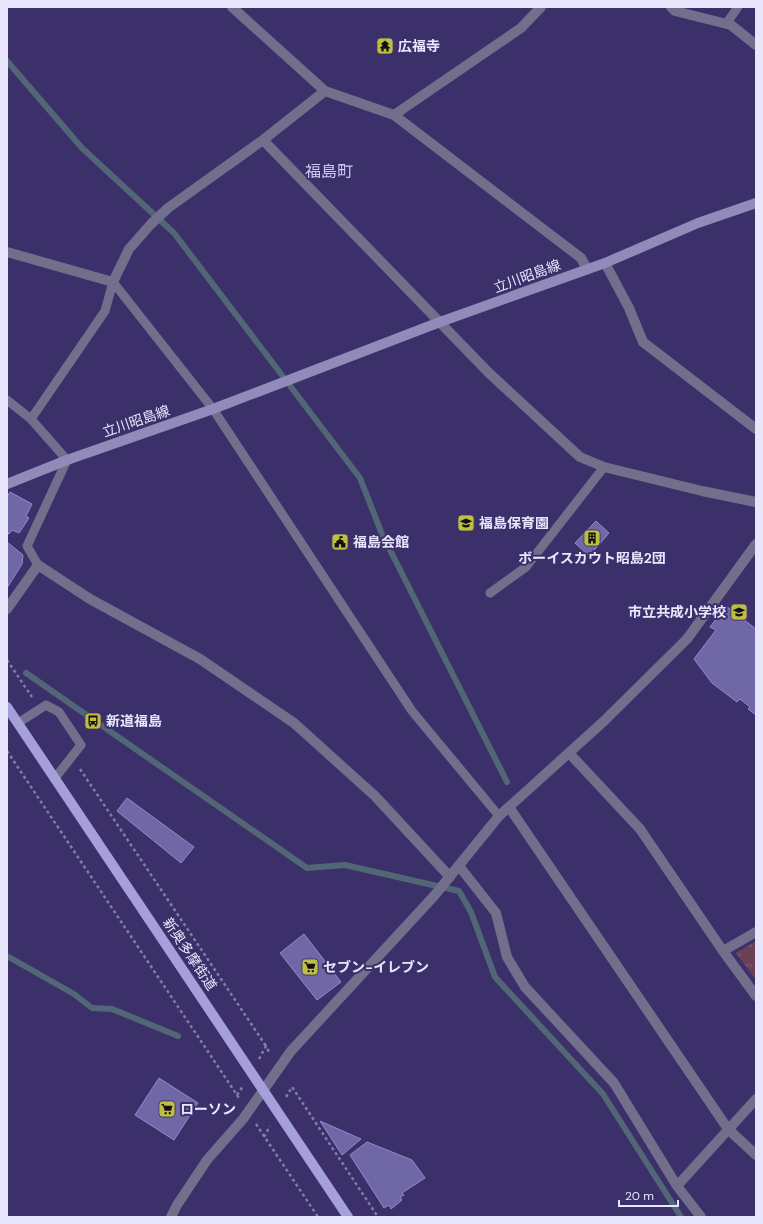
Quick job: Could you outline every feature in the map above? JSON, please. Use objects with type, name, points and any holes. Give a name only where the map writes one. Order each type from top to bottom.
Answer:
[{"type":"main road","name":"立川昭島線","points":[[7,484],[67,460],[214,409],[274,384],[440,322],[605,263],[698,224],[756,202]]},
{"type":"main road","name":"新奥多摩街道","points":[[7,707],[348,1217]]},
{"type":"street","points":[[232,7],[325,91],[394,115],[580,258],[586,269]]},
{"type":"street","points":[[394,115],[521,28],[541,7]]},
{"type":"street","points":[[671,7],[676,11],[731,25],[756,45]]},
{"type":"street","points":[[7,252],[112,282],[129,249],[150,224],[263,140],[325,91]]},
{"type":"street","points":[[263,140],[489,373],[580,457],[604,467],[702,491],[756,502]]},
{"type":"street","points":[[605,263],[629,308],[643,342],[756,429]]},
{"type":"street","points":[[171,1217],[176,1205],[207,1160],[248,1112],[291,1051],[434,896],[499,816],[569,753],[687,639],[756,544]]},
{"type":"street","points":[[7,609],[38,565],[90,599],[200,658],[294,723],[375,796],[448,879]]},
{"type":"street","points":[[569,753],[640,829],[723,951],[756,996]]},
{"type":"street","points":[[509,807],[728,1129],[756,1155]]},
{"type":"street","points":[[459,866],[496,913],[507,957],[525,986],[614,1084],[677,1186],[701,1217]]},
{"type":"street","points":[[723,951],[756,932]]},
{"type":"street","points":[[677,1186],[756,1099]]},
{"type":"lane","points":[[726,24],[738,7]]},
{"type":"lane","points":[[112,282],[214,409],[412,711],[499,816]]},
{"type":"lane","points":[[31,419],[105,311],[112,282]]},
{"type":"lane","points":[[7,400],[31,419],[67,460],[27,546],[38,565]]},
{"type":"lane","points":[[490,593],[526,567],[604,467]]},
{"type":"lane","points":[[18,723],[39,708],[46,705],[59,712],[80,745],[55,778]]},
{"type":"path","points":[[7,660],[39,708]]},
{"type":"path","points":[[7,751],[318,1217]]},
{"type":"path","points":[[72,756],[266,1046]]},
{"type":"path","points":[[264,1137],[292,1087],[378,1217]]},
{"type":"green space","points":[[756,941],[756,980],[736,953]]},
{"type":"building","points":[[10,492],[32,504],[26,516],[29,518],[19,533],[12,530],[9,534],[7,533],[7,497]]},
{"type":"building","name":"ボーイスカウト昭島2団","points":[[596,521],[609,533],[589,556],[575,543]]},
{"type":"building","points":[[7,542],[23,555],[22,564],[7,588]]},
{"type":"building","name":"市立共成小学校","points":[[726,606],[756,629],[756,715],[748,709],[750,707],[740,699],[737,702],[712,683],[694,659],[716,630],[710,627]]},
{"type":"building","points":[[127,798],[194,847],[181,863],[117,811]]},
{"type":"building","name":"セブン-イレブン","points":[[304,934],[341,982],[317,1000],[280,953]]},
{"type":"building","name":"ローソン","points":[[159,1078],[198,1103],[174,1140],[135,1115]]},
{"type":"building","points":[[320,1121],[361,1139],[342,1155]]},
{"type":"building","points":[[367,1142],[412,1160],[425,1178],[402,1193],[404,1195],[400,1197],[402,1200],[391,1209],[389,1205],[384,1208],[350,1155]]},
{"type":"waterway","points":[[7,61],[82,148],[174,233],[360,478],[382,534],[507,782]]},
{"type":"waterway","points":[[26,673],[307,868],[345,865],[459,891],[471,912],[495,977],[603,1094],[681,1217]]},
{"type":"waterway","points":[[7,956],[74,994],[92,1008],[112,1009],[178,1036]]},
{"type":"place","name":"広福寺","points":[[385,46]]},
{"type":"place","name":"福島保育園","points":[[466,523]]},
{"type":"place","name":"ボーイスカウト昭島2団","points":[[592,538]]},
{"type":"place","name":"福島会館","points":[[340,542]]},
{"type":"place","name":"市立共成小学校","points":[[739,612]]},
{"type":"place","name":"新道福島","points":[[93,721]]},
{"type":"place","name":"セブン-イレブン","points":[[310,967]]},
{"type":"place","name":"ローソン","points":[[167,1109]]},
{"type":"district","name":"福島町","points":[[329,171]]}]
